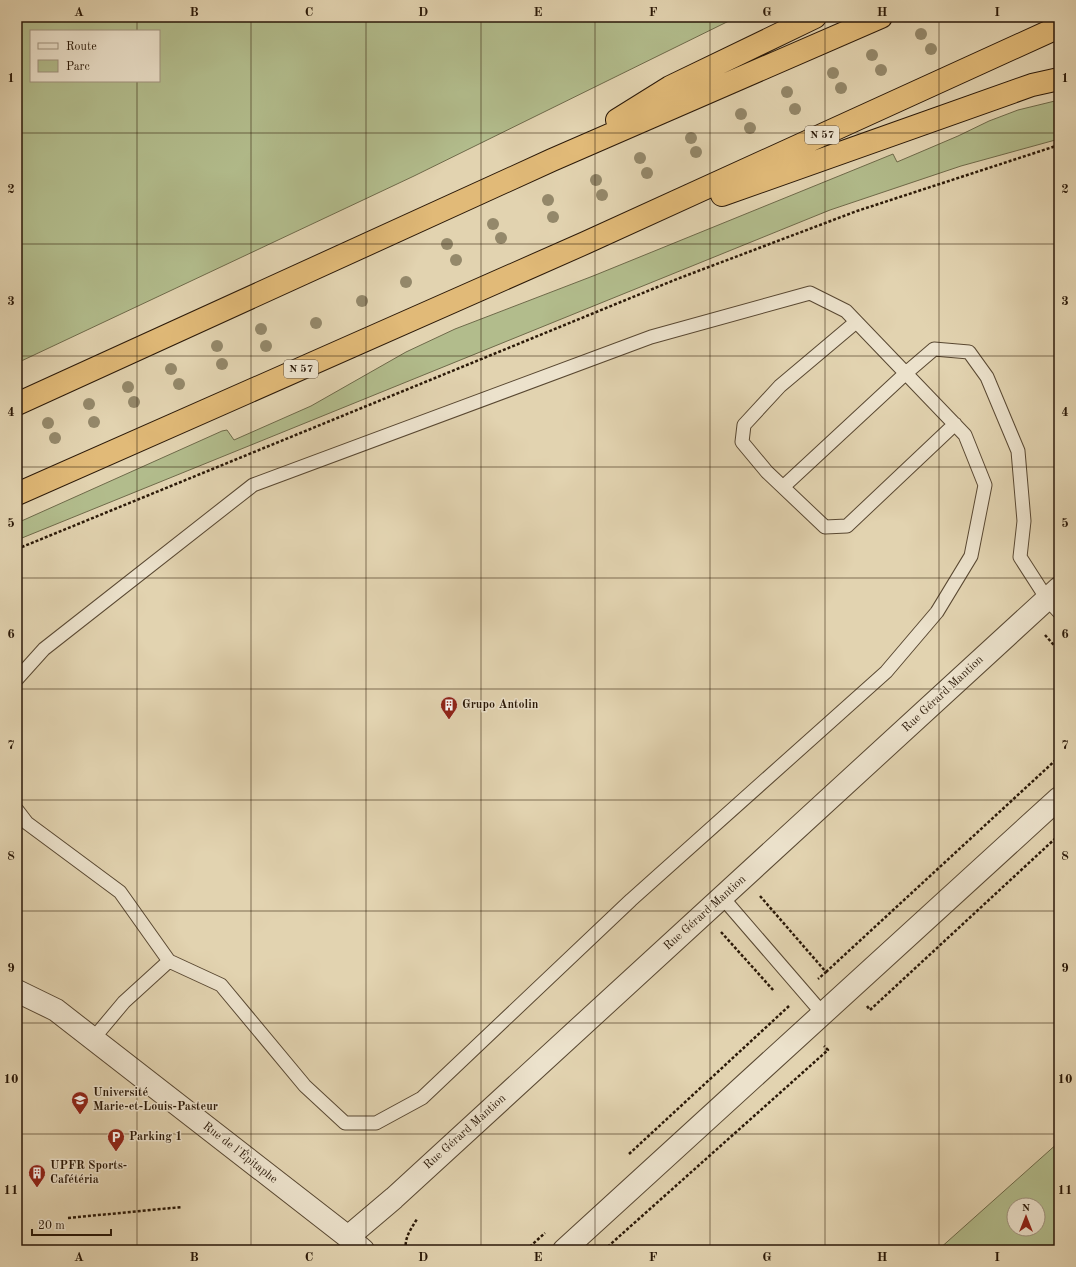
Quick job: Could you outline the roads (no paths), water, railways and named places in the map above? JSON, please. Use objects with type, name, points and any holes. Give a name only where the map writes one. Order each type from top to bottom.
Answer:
[{"type":"highway","points":[[552,160],[670,87],[815,17]]},
{"type":"highway","points":[[17,404],[552,160],[881,17]]},
{"type":"highway","name":"N 57","points":[[17,494],[585,243],[1059,27]]},
{"type":"highway","points":[[585,243],[1032,85],[1059,79]]},
{"type":"street","name":"Rue Gérard Mantion","points":[[355,1243],[400,1192],[722,897],[1055,599]]},
{"type":"street","points":[[564,1250],[1059,798]]},
{"type":"street","name":"Rue de l'Épitaphe","points":[[17,991],[56,1010],[355,1243]]},
{"type":"lane","points":[[17,679],[44,649],[253,484],[651,337],[810,293],[846,311],[955,424],[965,435],[985,484],[971,556],[937,612],[886,672],[631,900],[422,1098],[376,1123],[345,1123],[305,1086],[221,985],[170,961],[120,892],[26,823],[17,810]]},
{"type":"lane","points":[[856,322],[780,386],[744,425],[742,442],[767,472],[825,527],[847,526],[955,424]]},
{"type":"lane","points":[[783,487],[934,348],[969,352],[987,377],[1018,451],[1024,521],[1020,557],[1055,599]]},
{"type":"lane","points":[[722,897],[823,1014]]},
{"type":"lane","points":[[93,1039],[124,1002],[170,961]]},
{"type":"place","name":"Grupo Antolin","points":[[449,720]]},
{"type":"place","name":"Université Marie-et-Louis-Pasteur","points":[[80,1115]]},
{"type":"place","name":"Parking 1","points":[[116,1152]]},
{"type":"place","name":"UPFR Sports- Cafétéria","points":[[37,1188]]}]
